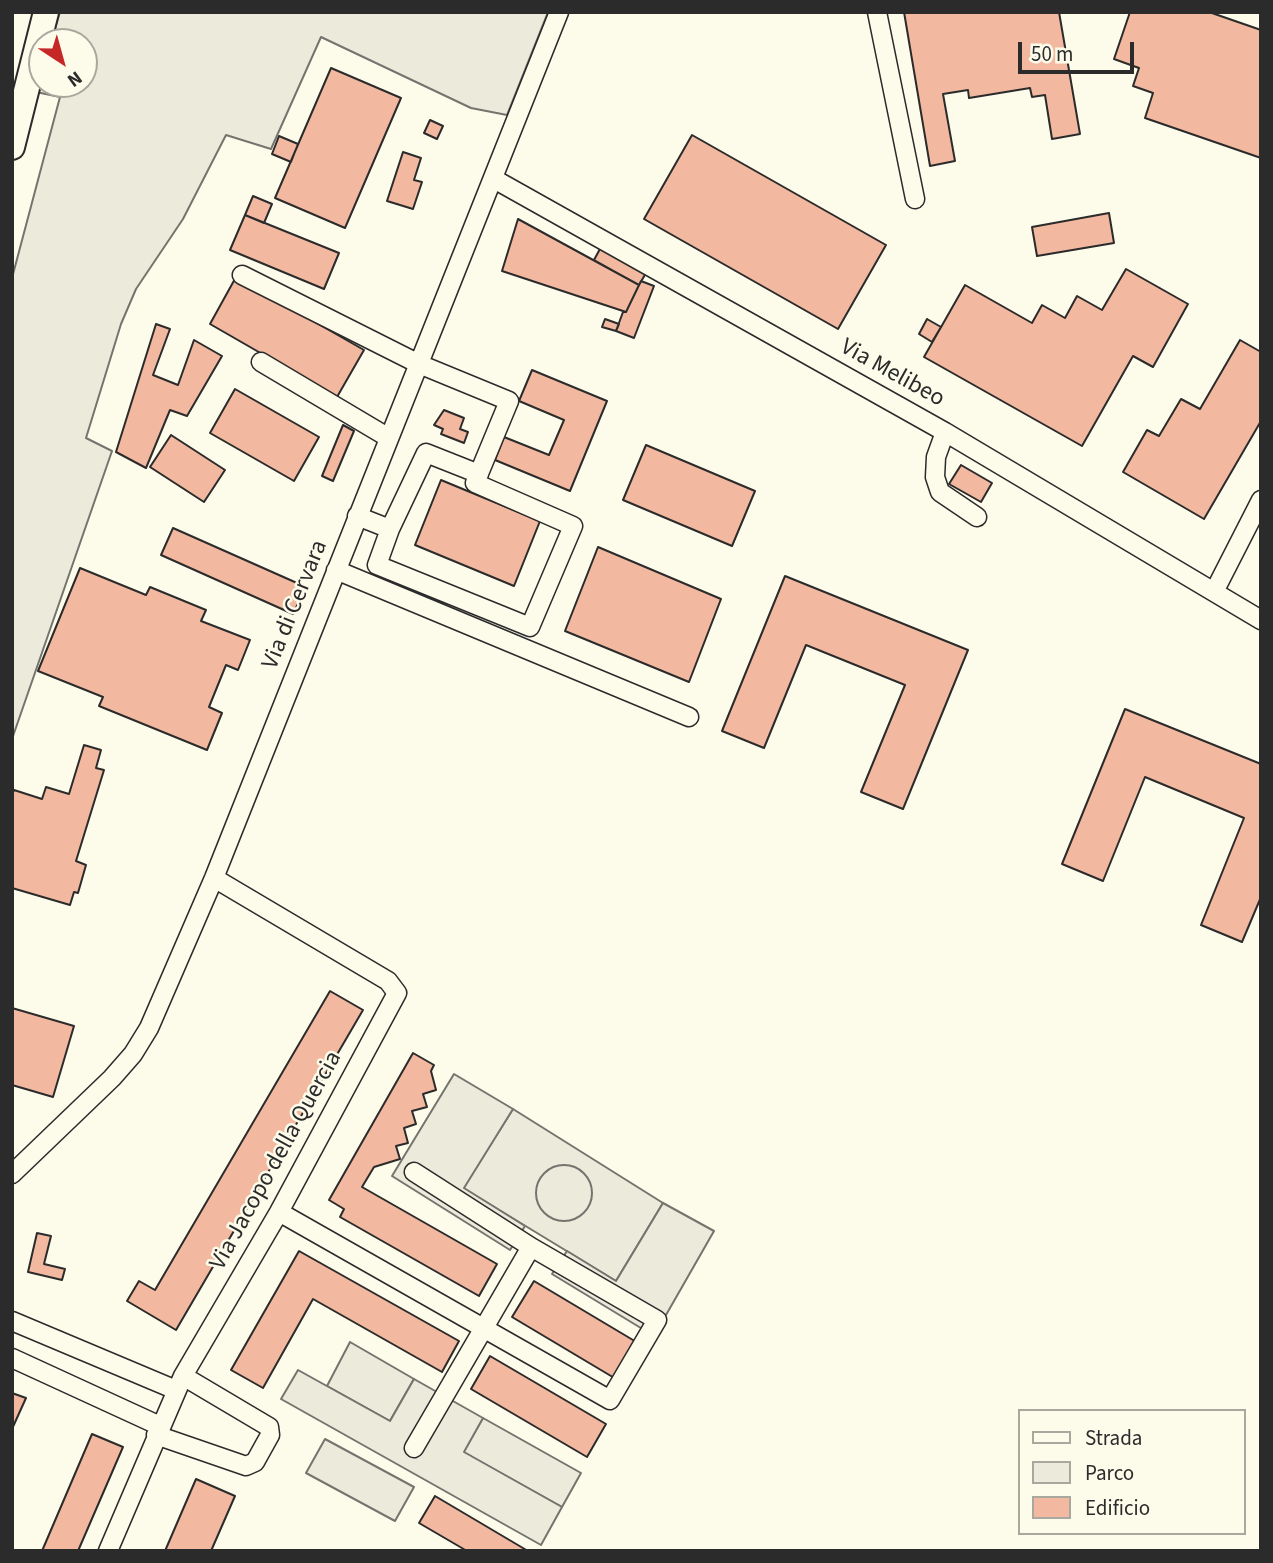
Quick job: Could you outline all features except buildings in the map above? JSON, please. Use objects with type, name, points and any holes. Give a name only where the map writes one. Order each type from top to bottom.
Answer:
[{"type":"highway","points":[[12,147],[46,12]]},
{"type":"street","name":"Via di Cervara","points":[[12,1174],[133,1054],[149,1028],[215,878],[559,12]]},
{"type":"street","points":[[877,12],[915,199]]},
{"type":"street","name":"Via Melibeo","points":[[494,179],[945,432],[1261,620]]},
{"type":"street","points":[[242,275],[419,364],[509,401],[479,474],[475,483],[573,526],[530,627],[377,565],[390,529],[426,453],[479,474]]},
{"type":"street","points":[[261,362],[389,438]]},
{"type":"street","points":[[945,432],[936,457],[934,477],[940,492],[977,517]]},
{"type":"street","points":[[1214,592],[1261,500]]},
{"type":"street","points":[[358,516],[390,529]]},
{"type":"street","points":[[336,570],[689,717]]},
{"type":"street","name":"Via Jacopo della Quercia","points":[[108,1551],[180,1383],[279,1212],[397,993],[388,981],[215,878]]},
{"type":"street","points":[[279,1212],[610,1401],[657,1320],[531,1247],[414,1172]]},
{"type":"street","points":[[414,1448],[531,1247]]},
{"type":"street","points":[[12,1321],[180,1383],[269,1427],[270,1435],[255,1462],[246,1466],[158,1431],[12,1358]]},
{"type":"green space","points":[[60,12],[548,12],[507,115],[471,108],[321,37],[271,149],[226,135],[183,219],[136,289],[121,324],[86,438],[112,451],[12,739],[12,278],[60,98],[98,98],[98,28],[55,28]]},
{"type":"green space","points":[[513,1109],[663,1203],[616,1281],[463,1188]]},
{"type":"green space","points":[[350,1342],[414,1379],[390,1421],[327,1386]]},
{"type":"green space","points":[[483,1418],[581,1473],[562,1507],[463,1452]]},
{"type":"green space","points":[[325,1439],[414,1487],[395,1521],[306,1473]]},
{"type":"shaded area","points":[[454,1074],[513,1109],[464,1188],[525,1226],[510,1250],[392,1176]]},
{"type":"shaded area","points":[[564,1165],[575,1167],[584,1173],[590,1182],[590,1204],[584,1213],[575,1219],[564,1221],[553,1219],[544,1213],[538,1204],[536,1193],[538,1182],[544,1173],[553,1167]]},
{"type":"shaded area","points":[[663,1203],[714,1231],[654,1336],[552,1274],[567,1251],[616,1281]]},
{"type":"shaded area","points":[[298,1370],[390,1421],[414,1379],[483,1418],[464,1452],[562,1507],[541,1545],[281,1399]]}]
